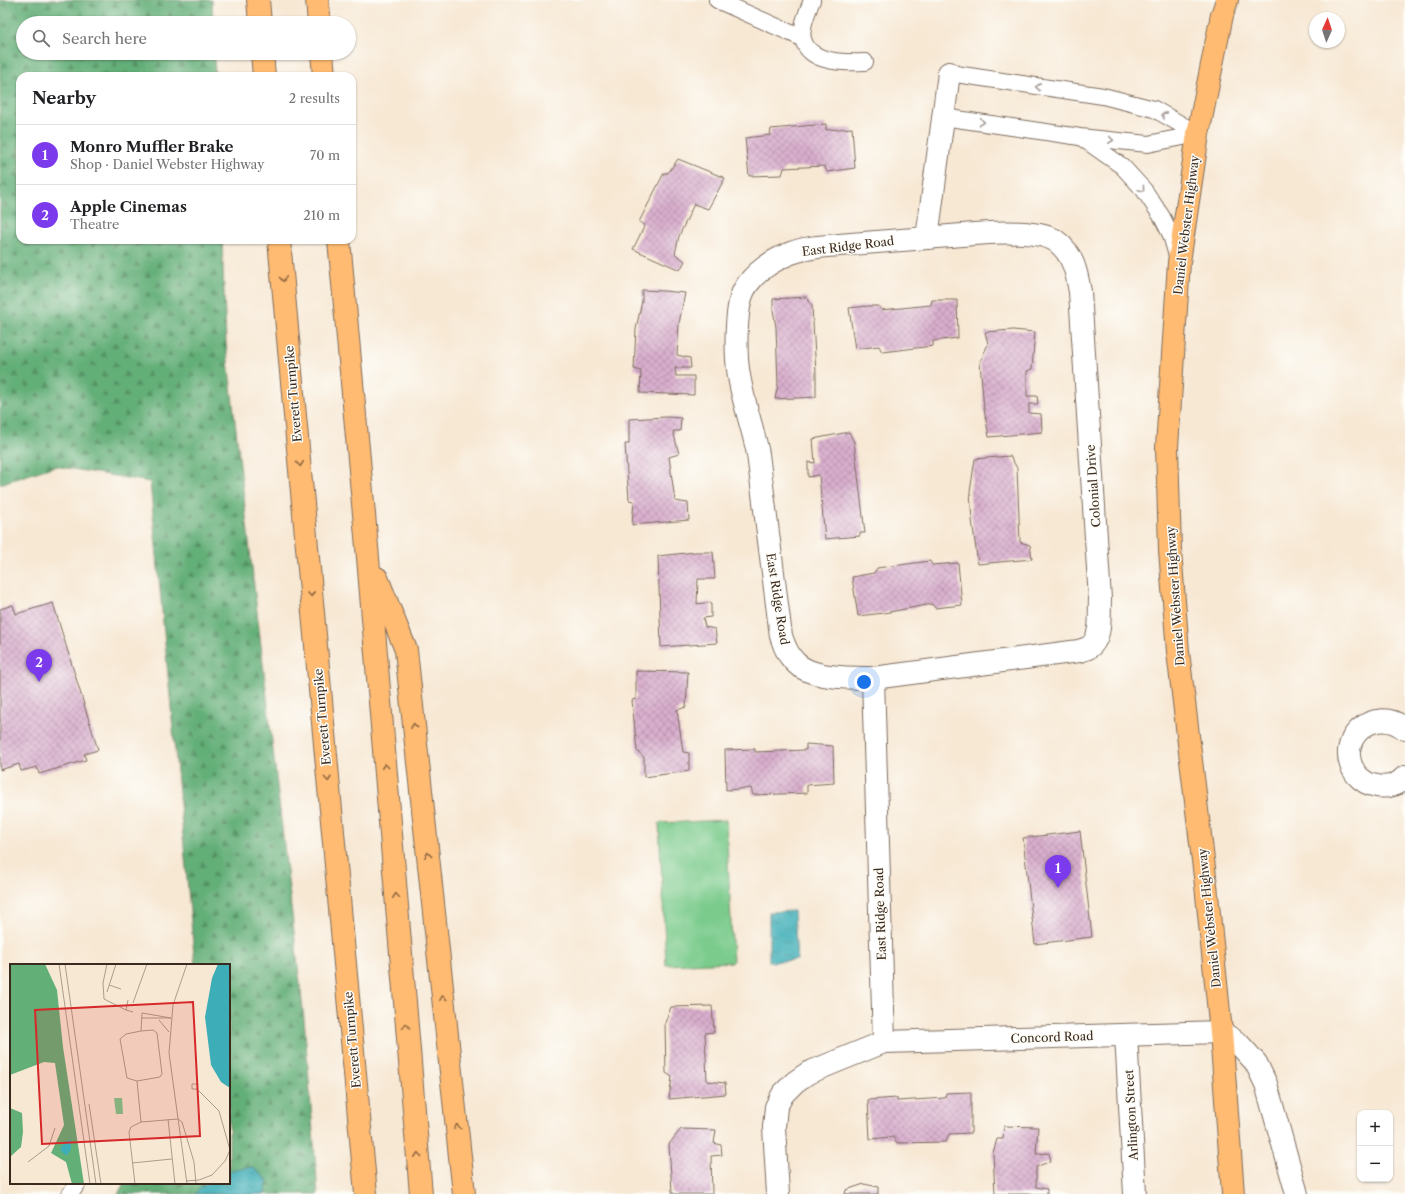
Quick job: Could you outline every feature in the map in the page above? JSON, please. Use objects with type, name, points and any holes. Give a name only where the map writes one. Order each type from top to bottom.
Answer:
[{"type":"main road","points":[[258,0],[259,16]]},
{"type":"main road","points":[[317,0],[318,16]]},
{"type":"main road","name":"Daniel Webster Highway","points":[[1227,0],[1222,15],[1198,134],[1179,262],[1167,447],[1170,550],[1179,659],[1206,885],[1221,1032],[1233,1194]]},
{"type":"main road","points":[[263,60],[264,72]]},
{"type":"main road","points":[[323,60],[324,72]]},
{"type":"main road","name":"Everett Turnpike","points":[[279,244],[366,1194]]},
{"type":"main road","points":[[339,244],[368,558],[421,1194]]},
{"type":"main road","points":[[368,558],[406,650],[464,1194]]},
{"type":"street","points":[[927,238],[949,73]]},
{"type":"street","name":"Colonial Drive","points":[[872,678],[1079,651],[1089,647],[1096,640],[1099,628],[1100,599],[1080,300],[1078,278],[1074,265],[1070,256],[1057,242],[1038,234],[1011,232],[927,238]]},
{"type":"street","name":"East Ridge Road","points":[[884,1042],[872,678],[848,678],[808,671],[794,662],[786,651],[781,636],[758,454],[740,382],[736,337],[743,291],[754,276],[766,266],[791,253],[826,246],[927,238]]},
{"type":"street","points":[[1404,779],[1394,785],[1383,787],[1368,783],[1359,777],[1352,768],[1349,753],[1353,738],[1359,729],[1368,723],[1385,720],[1396,723],[1405,729]]},
{"type":"street","points":[[1221,1032],[1238,1043],[1256,1063],[1266,1084],[1297,1194]]},
{"type":"street","name":"Concord Road","points":[[884,1042],[1221,1032]]},
{"type":"street","name":"Arlington Street","points":[[1126,1035],[1135,1194]]},
{"type":"street","points":[[778,1194],[774,1127],[776,1107],[783,1094],[795,1082],[808,1073],[884,1042]]},
{"type":"lane","points":[[716,0],[802,38]]},
{"type":"lane","points":[[812,0],[804,23],[802,38],[806,47],[815,54],[827,60],[844,64],[865,62]]},
{"type":"lane","points":[[949,73],[1102,96],[1154,109],[1198,134]]},
{"type":"lane","points":[[943,117],[1080,137],[1148,144],[1198,134]]},
{"type":"lane","points":[[1080,137],[1122,166],[1144,190],[1162,217],[1171,235],[1179,262]]},
{"type":"lane","points":[[70,1194],[77,1184]]},
{"type":"green space","points":[[0,0],[212,0],[213,16],[16,16],[16,60],[214,60],[215,72],[16,72],[16,244],[222,244],[226,343],[304,1018],[318,1194],[118,1194],[123,1184],[230,1184],[230,964],[195,964],[150,482],[55,466],[0,484]]},
{"type":"green space","points":[[726,820],[733,962],[666,965],[659,823]]},
{"type":"water","points":[[794,911],[797,960],[769,962],[769,912]]},
{"type":"water","points":[[252,1167],[268,1180],[265,1194],[195,1194],[206,1184],[230,1184],[230,1171]]},
{"type":"building","points":[[826,124],[826,130],[852,128],[855,168],[827,172],[824,166],[784,168],[782,175],[749,176],[745,138],[770,135],[771,129]]},
{"type":"building","points":[[678,159],[725,178],[708,209],[694,204],[679,236],[675,254],[685,261],[680,270],[633,249],[645,225],[639,222],[664,173],[668,173]]},
{"type":"building","points":[[642,290],[685,293],[679,323],[677,355],[690,358],[691,368],[675,368],[676,376],[694,376],[694,395],[640,393],[641,371],[634,369],[636,329],[642,301]]},
{"type":"building","points":[[807,297],[812,306],[816,397],[775,399],[778,384],[776,327],[773,299]]},
{"type":"building","points":[[932,300],[957,300],[958,338],[933,341],[933,346],[882,352],[879,346],[855,349],[849,308],[879,306],[881,310],[931,305]]},
{"type":"building","points":[[1013,330],[1035,332],[1032,369],[1027,371],[1027,396],[1037,396],[1038,404],[1029,404],[1029,413],[1041,414],[1042,432],[989,437],[984,409],[980,362],[988,344],[985,332]]},
{"type":"building","points":[[666,417],[681,418],[680,431],[673,431],[679,454],[669,457],[675,501],[688,503],[689,520],[632,525],[634,501],[629,500],[625,444],[629,444],[629,419]]},
{"type":"building","points":[[849,432],[854,442],[865,533],[860,533],[860,536],[825,539],[819,475],[808,477],[808,462],[815,463],[813,439]]},
{"type":"building","points":[[1010,456],[1017,468],[1020,542],[1030,545],[1032,559],[978,564],[970,492],[975,459]]},
{"type":"building","points":[[696,552],[713,552],[715,579],[698,579],[697,604],[711,602],[711,617],[703,618],[705,627],[715,629],[717,643],[661,647],[658,556]]},
{"type":"building","points":[[930,561],[932,565],[958,563],[962,605],[935,608],[932,604],[884,613],[858,616],[852,577],[874,573],[877,568]]},
{"type":"building","points":[[53,603],[98,750],[84,754],[86,760],[39,774],[37,767],[21,771],[19,764],[0,770],[0,609],[13,605],[16,614]]},
{"type":"building","points":[[636,671],[688,672],[686,707],[677,710],[683,752],[689,753],[689,771],[644,777],[644,757],[637,751],[632,700],[636,699]]},
{"type":"building","points":[[806,744],[833,746],[834,783],[807,785],[807,793],[753,795],[751,788],[726,790],[725,750],[755,749],[755,752],[806,750]]},
{"type":"building","points":[[1080,831],[1092,937],[1035,944],[1023,838]]},
{"type":"building","points":[[712,1006],[714,1032],[705,1033],[707,1081],[725,1083],[726,1094],[669,1099],[672,1077],[666,1073],[665,1023],[671,1007]]},
{"type":"building","points":[[971,1092],[971,1133],[949,1134],[946,1142],[896,1143],[893,1137],[870,1139],[868,1100],[897,1098],[897,1101],[945,1098],[946,1093]]},
{"type":"building","points":[[1004,1126],[1038,1127],[1036,1154],[1049,1153],[1051,1161],[1036,1167],[1036,1187],[1047,1189],[1047,1194],[995,1194],[993,1153],[997,1139],[1003,1139]]},
{"type":"building","points":[[681,1129],[716,1130],[714,1143],[721,1145],[722,1155],[711,1156],[712,1194],[675,1194],[672,1192],[669,1144]]},
{"type":"building","points":[[864,1184],[878,1187],[878,1194],[845,1194],[846,1190]]},
{"type":"place","name":"Apple Cinemas","points":[[39,682]]},
{"type":"place","name":"Monro Muffler Brake","points":[[1058,888]]}]
